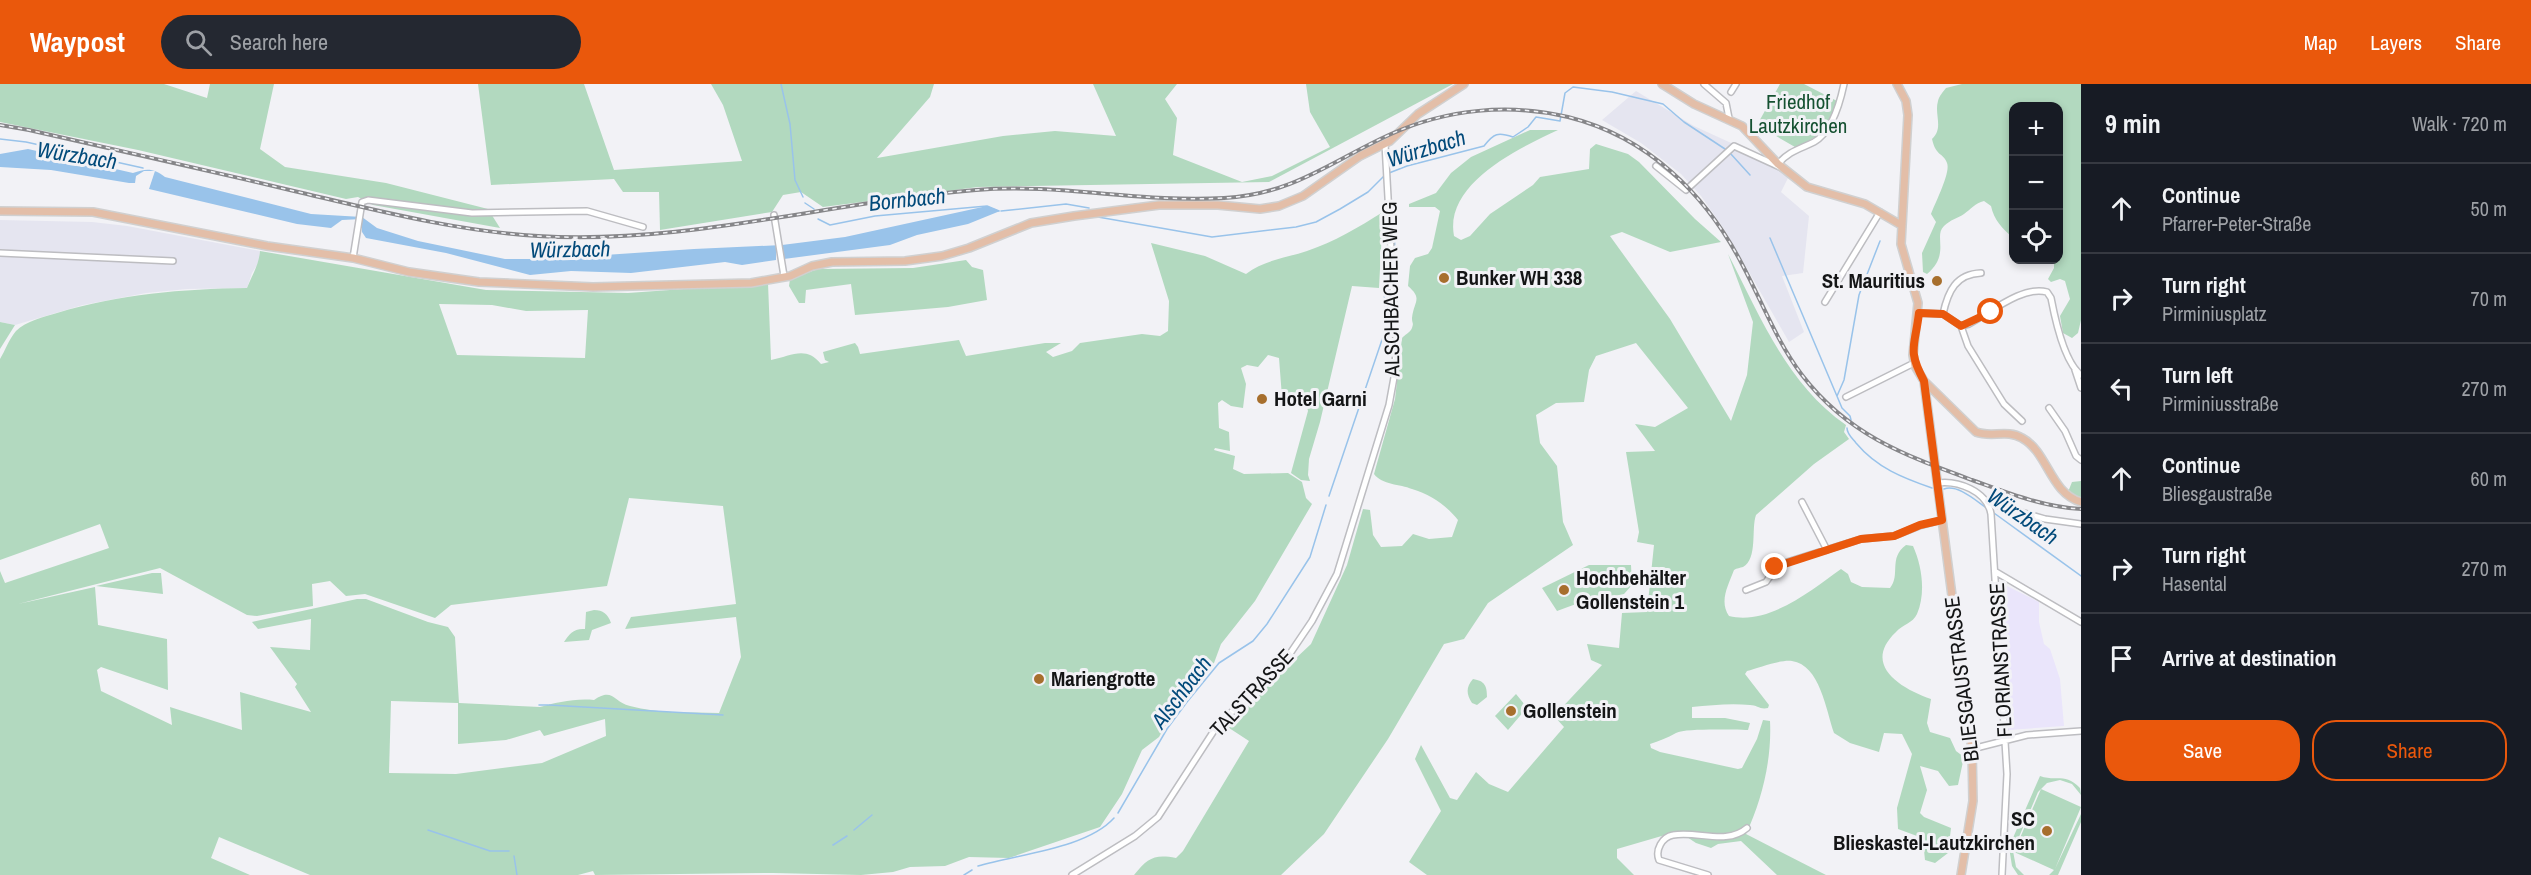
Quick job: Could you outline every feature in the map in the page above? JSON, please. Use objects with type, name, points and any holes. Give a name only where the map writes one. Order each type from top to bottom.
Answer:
[{"type":"main road","points":[[0,211],[93,212],[267,246],[353,258],[409,272],[479,282],[534,286],[751,283],[832,262],[905,261],[933,258],[969,248],[1031,223],[1131,208],[1175,204],[1260,209],[1279,206],[1303,196],[1360,156],[1385,144],[1400,133],[1418,114],[1464,84]]},
{"type":"main road","points":[[1662,84],[1694,104],[1729,118],[1742,126],[1781,166],[1807,187],[1857,202],[1880,212],[1900,225]]},
{"type":"main road","points":[[1897,84],[1906,101],[1908,115],[1900,225],[1902,250],[1917,298],[1919,313],[1913,347],[1914,363],[1924,381],[1976,432],[1987,436],[2008,434],[2025,440],[2067,496],[2081,502]]},
{"type":"main road","points":[[1880,212],[1902,215]]},
{"type":"main road","name":"BLIESGAUSTRASSE","points":[[1924,381],[1972,749],[1973,801],[1961,875]]},
{"type":"main road","points":[[1927,402],[1932,397],[1939,396]]},
{"type":"street","points":[[1704,84],[1726,104],[1729,118]]},
{"type":"street","points":[[1731,92],[1736,84]]},
{"type":"street","points":[[1656,166],[1686,190],[1734,146],[1781,166],[1789,152],[1814,142],[1825,133],[1844,84]]},
{"type":"street","name":"ALSCHBACHER WEG","points":[[1350,535],[1389,405],[1395,372],[1396,339],[1385,144]]},
{"type":"street","points":[[353,258],[362,202],[368,200],[472,213],[587,211],[643,227]]},
{"type":"street","points":[[1825,302],[1880,212]]},
{"type":"street","points":[[774,215],[784,276]]},
{"type":"street","points":[[0,253],[173,261]]},
{"type":"street","points":[[1943,314],[1956,281],[1969,274],[1981,273]]},
{"type":"street","points":[[1961,326],[1969,324],[2023,293],[2038,290],[2047,292],[2081,388]]},
{"type":"street","points":[[1919,313],[1943,314],[1961,326],[1968,346],[1999,396],[2007,408],[2022,421]]},
{"type":"street","points":[[1846,397],[1914,363]]},
{"type":"street","points":[[2075,370],[2081,375]]},
{"type":"street","points":[[2049,408],[2065,431],[2076,456],[2081,460]]},
{"type":"street","points":[[1937,483],[1948,483],[1969,489],[1980,495],[1990,509],[1994,504],[2045,519],[2081,524]]},
{"type":"street","points":[[1802,502],[1827,550]]},
{"type":"street","name":"FLORIANSTRASSE","points":[[1990,509],[2006,742],[2007,796],[2002,875]]},
{"type":"street","points":[[1746,590],[1766,582],[1778,565],[1861,539],[1894,536],[1920,525],[1942,520]]},
{"type":"street","name":"TALSTRASSE","points":[[1072,875],[1135,836],[1158,817],[1217,726],[1280,668],[1312,621],[1330,589],[1350,535]]},
{"type":"street","points":[[1996,572],[2081,622]]},
{"type":"street","points":[[1972,749],[2026,735],[2081,731]]},
{"type":"street","points":[[1708,875],[1662,862],[1657,855],[1662,841],[1670,836],[1731,836],[1747,828]]},
{"type":"shaded area","points":[[1636,91],[1694,126],[1775,163],[1789,176],[1781,192],[1809,216],[1803,273],[1782,276],[1804,332],[1789,342],[1726,232],[1701,196],[1681,174],[1641,143],[1602,120]]},
{"type":"shaded area","points":[[0,220],[92,222],[127,226],[260,251],[259,262],[247,288],[187,289],[146,293],[83,305],[15,325],[0,322]]},
{"type":"shaded area","points":[[1999,582],[2039,602],[2039,622],[2044,644],[2050,649],[2060,679],[2064,726],[2008,730]]},
{"type":"green space","points":[[0,84],[164,84],[207,98],[210,84],[274,84],[260,149],[285,167],[386,183],[488,209],[500,228],[373,205],[358,197],[346,199],[138,150],[0,122]]},
{"type":"green space","points":[[478,84],[584,84],[614,170],[742,161],[723,105],[711,84],[934,84],[930,97],[877,158],[1003,136],[1055,131],[1116,136],[1093,84],[1177,84],[1165,99],[1177,118],[1173,155],[1242,182],[1272,176],[1330,147],[1310,112],[1306,84],[1453,84],[1269,182],[978,187],[823,207],[801,192],[783,195],[772,212],[660,230],[659,192],[623,192],[614,179],[491,185]]},
{"type":"green space","name":"Friedhof Lautzkirchen","points":[[1780,84],[1804,84],[1837,101],[1830,118],[1818,135],[1795,147],[1757,125]]},
{"type":"green space","points":[[1962,84],[2081,84],[2081,320],[2078,333],[2072,338],[2063,333],[2060,316],[2070,299],[2065,281],[2060,279],[2051,282],[2048,279],[2054,264],[2063,264],[2063,102],[2009,102],[2009,234],[1999,224],[1991,206],[1984,201],[1981,202],[1944,226],[1940,235],[1938,259],[1927,274],[1923,272],[1922,253],[1936,222],[1931,214],[1948,167],[1935,149],[1932,139],[1936,135],[1938,126],[1938,101],[1946,88]]},
{"type":"green space","points":[[1530,130],[1558,130],[1506,157],[1472,184],[1461,200],[1454,217],[1454,236],[1461,240],[1470,236],[1490,214],[1533,185],[1540,177],[1589,169],[1590,149],[1596,144],[1628,154],[1721,242],[1670,252],[1622,232],[1610,236],[1670,319],[1731,421],[1747,375],[1753,322],[1728,254],[1764,325],[1791,369],[1807,390],[1846,425],[1844,432],[1849,439],[1814,464],[1756,515],[1751,557],[1743,567],[1734,570],[1726,593],[1726,610],[1729,616],[1744,618],[1774,611],[1803,596],[1841,569],[1848,574],[1851,582],[1862,587],[1890,588],[1895,578],[1897,555],[1906,545],[1913,546],[1922,580],[1920,606],[1915,617],[1898,630],[1886,644],[1883,654],[1884,664],[1897,681],[1931,699],[1927,723],[1930,732],[1950,738],[1956,751],[1964,757],[1958,785],[1949,786],[1938,771],[1920,766],[1927,790],[1920,813],[1924,817],[1951,828],[1948,853],[1935,863],[1925,860],[1923,841],[1917,836],[1898,829],[1897,808],[1912,754],[1902,734],[1884,733],[1879,752],[1850,743],[1834,733],[1825,701],[1815,679],[1802,664],[1788,661],[1776,662],[1747,671],[1745,674],[1769,705],[1768,708],[1736,704],[1692,707],[1692,718],[1725,718],[1750,723],[1748,730],[1681,731],[1650,744],[1651,748],[1660,752],[1738,769],[1742,768],[1757,739],[1763,720],[1770,721],[1765,779],[1746,834],[1826,875],[1777,875],[1741,841],[1718,844],[1711,848],[1696,843],[1681,833],[1672,833],[1617,849],[1617,858],[1634,875],[1427,875],[1409,862],[1441,811],[1415,759],[1421,745],[1450,798],[1457,800],[1476,772],[1489,784],[1508,792],[1564,727],[1554,716],[1602,665],[1591,660],[1587,644],[1619,648],[1622,613],[1647,612],[1654,545],[1637,542],[1639,532],[1626,452],[1655,451],[1635,424],[1655,427],[1688,408],[1636,343],[1596,356],[1589,370],[1584,402],[1556,403],[1536,415],[1540,443],[1557,466],[1563,522],[1573,545],[1488,603],[1464,639],[1444,644],[1388,739],[1324,834],[1281,875],[1134,875],[1152,859],[1176,858],[1183,851],[1249,741],[1226,726],[1227,723],[1311,644],[1347,565],[1363,509],[1370,510],[1373,535],[1381,547],[1402,546],[1413,534],[1429,539],[1452,537],[1458,520],[1443,505],[1426,494],[1386,482],[1374,474],[1395,399],[1402,338],[1413,325],[1416,297],[1408,286],[1410,266],[1415,258],[1428,254],[1432,248],[1440,211],[1435,207],[1409,207],[1409,204],[1436,193],[1451,173],[1471,157]]},
{"type":"green space","points":[[1383,212],[1379,288],[1352,286],[1309,459],[1310,481],[1301,480],[1291,473],[1308,411],[1306,402],[1282,397],[1279,358],[1268,355],[1258,367],[1247,365],[1241,368],[1246,384],[1243,408],[1231,406],[1222,400],[1218,403],[1219,428],[1229,432],[1230,451],[1215,448],[1214,450],[1235,456],[1233,469],[1244,474],[1288,473],[1302,482],[1306,498],[1312,504],[1255,601],[1221,644],[1214,663],[1178,703],[1159,737],[1142,750],[1122,794],[1100,827],[1009,858],[969,857],[945,866],[910,867],[893,872],[861,875],[773,873],[595,875],[593,871],[578,875],[310,875],[219,837],[211,858],[250,875],[0,875],[0,571],[5,583],[109,548],[100,524],[0,560],[0,359],[16,331],[30,322],[104,301],[128,297],[175,291],[247,288],[257,265],[260,251],[486,290],[628,293],[768,283],[771,360],[804,353],[821,364],[829,362],[825,360],[823,352],[855,343],[860,354],[959,340],[966,356],[1045,343],[1061,343],[1046,352],[1053,357],[1072,351],[1080,343],[1142,334],[1160,336],[1168,331],[1169,301],[1151,243],[1205,256],[1246,274],[1268,262],[1327,243]],"holes":[[[439,304],[492,305],[526,311],[588,310],[585,358],[457,355]],[[629,498],[723,506],[736,604],[631,617],[625,629],[736,617],[741,657],[719,713],[652,710],[624,704],[609,695],[600,696],[594,700],[573,700],[540,707],[459,703],[455,637],[448,627],[366,599],[357,599],[252,622],[258,629],[311,619],[310,650],[270,647],[297,684],[295,687],[311,712],[240,692],[242,730],[170,707],[172,725],[101,691],[97,670],[101,667],[168,690],[167,639],[98,625],[95,587],[18,604],[160,568],[247,615],[257,616],[313,606],[312,584],[330,581],[346,596],[365,594],[435,618],[451,605],[607,586]],[[391,701],[458,703],[458,744],[506,740],[540,730],[544,736],[605,719],[606,736],[542,763],[456,774],[389,773]]]},
{"type":"green space","points":[[966,260],[972,267],[983,270],[987,300],[948,307],[855,315],[851,284],[806,290],[805,303],[799,303],[789,286],[790,279],[818,269],[913,268]]},
{"type":"green space","points":[[0,322],[15,325],[0,349]]},
{"type":"green space","points":[[2081,481],[2081,498],[2068,492],[2072,482]]},
{"type":"green space","points":[[1589,565],[1631,565],[1632,585],[1624,594],[1576,604],[1557,611],[1542,588]]},
{"type":"green space","points":[[161,573],[163,594],[96,586]]},
{"type":"green space","points":[[594,610],[605,613],[611,623],[592,630],[589,640],[564,642],[572,632],[585,629],[586,612]]},
{"type":"green space","points":[[1473,679],[1483,683],[1486,690],[1487,697],[1477,705],[1472,703],[1468,694],[1469,685]]},
{"type":"green space","points":[[1516,694],[1525,705],[1525,710],[1508,730],[1495,716]]},
{"type":"green space","points":[[2040,776],[2070,780],[2080,788],[2081,795],[2072,784],[2060,780],[2047,783],[2038,792],[2013,851],[2016,867],[2024,875],[2018,875],[2012,866],[2009,847]]},
{"type":"green space","name":"SC Blieskastel-Lautzkirchen","points":[[2041,789],[2081,807],[2055,869],[2081,814],[2081,822],[2058,875],[2049,875],[2054,870],[2014,852]]},
{"type":"water","points":[[28,149],[133,173],[142,170],[155,171],[144,171],[136,176],[135,183],[129,183],[51,170],[0,167],[0,154]]},
{"type":"water","points":[[155,171],[165,177],[311,214],[362,217],[377,228],[418,241],[505,259],[545,259],[782,245],[845,237],[987,206],[1000,211],[968,224],[917,235],[890,245],[784,259],[781,250],[776,250],[776,260],[742,265],[725,262],[631,273],[571,271],[530,275],[446,253],[366,238],[362,232],[362,219],[342,220],[331,228],[297,224],[149,189]]},
{"type":"waterway","name":"Bornbach","points":[[781,84],[790,124],[795,180],[803,197]]},
{"type":"waterway","name":"Würzbach","points":[[1389,173],[1407,166],[1484,146],[1497,135],[1504,134],[1513,137],[1528,127],[1536,117],[1560,121],[1565,93],[1573,87],[1612,92],[1663,104],[1684,122],[1725,149]]},
{"type":"waterway","points":[[0,139],[26,142],[143,168]]},
{"type":"waterway","name":"Würzbach","points":[[1730,153],[1750,175]]},
{"type":"waterway","name":"Würzbach","points":[[1098,217],[1212,237],[1296,227],[1316,222],[1340,209],[1368,192],[1385,175]]},
{"type":"waterway","name":"Bornbach","points":[[805,203],[814,209]]},
{"type":"waterway","name":"Würzbach","points":[[1001,211],[1066,204],[1089,208]]},
{"type":"waterway","name":"Bornbach","points":[[818,219],[830,225],[875,216],[987,206],[999,211]]},
{"type":"waterway","name":"Alschbach","points":[[1393,208],[1396,273]]},
{"type":"waterway","name":"Würzbach","points":[[1770,238],[1842,408],[1851,420]]},
{"type":"waterway","points":[[1837,396],[1844,380],[1859,295],[1880,241]]},
{"type":"waterway","name":"Alschbach","points":[[1329,496],[1387,325],[1384,292],[1388,291],[1386,273]]},
{"type":"waterway","name":"Würzbach","points":[[1847,428],[1849,434],[1864,452],[1882,466],[1932,488]]},
{"type":"waterway","name":"Würzbach","points":[[1944,489],[1961,491],[1988,509]]},
{"type":"waterway","name":"Alschbach","points":[[1118,813],[1167,729],[1187,702],[1219,663],[1253,641],[1267,624],[1310,557],[1326,505]]},
{"type":"waterway","name":"Würzbach","points":[[1994,513],[2081,576]]},
{"type":"waterway","points":[[539,705],[548,705]]},
{"type":"waterway","points":[[549,705],[723,715]]},
{"type":"waterway","points":[[854,830],[872,815]]},
{"type":"waterway","name":"Alschbach","points":[[978,866],[1069,844],[1102,828],[1114,818]]},
{"type":"waterway","points":[[428,830],[490,851],[509,851]]},
{"type":"waterway","points":[[833,845],[847,836]]},
{"type":"waterway","points":[[514,856],[517,875]]},
{"type":"waterway","name":"Alschbach","points":[[964,875],[972,870]]},
{"type":"railway","points":[[0,125],[446,225],[538,236],[593,237],[703,229],[921,196],[976,190],[1038,189],[1193,199],[1249,195],[1292,183],[1391,134],[1434,119],[1478,111],[1501,110],[1523,110],[1568,117],[1597,126],[1649,154],[1692,192],[1728,240],[1777,336],[1793,362],[1820,396],[1838,413],[1858,428],[1900,452],[2012,494],[2039,502],[2081,509]]},
{"type":"place","name":"Bunker WH 338","points":[[1444,278]]},
{"type":"place","name":"St. Mauritius","points":[[1937,281]]},
{"type":"place","name":"Hotel Garni","points":[[1262,399]]},
{"type":"place","name":"Hochbehälter Gollenstein 1","points":[[1564,590]]},
{"type":"place","name":"Mariengrotte","points":[[1039,679]]},
{"type":"place","name":"Gollenstein","points":[[1511,711]]},
{"type":"place","name":"SC Blieskastel-Lautzkirchen","points":[[2047,831]]},
{"type":"route","points":[[1775,567],[1861,539],[1894,536],[1920,525],[1942,520],[1924,381],[1915,366],[1913,355],[1919,313],[1943,314],[1958,325],[1964,326],[1991,312]]}]
